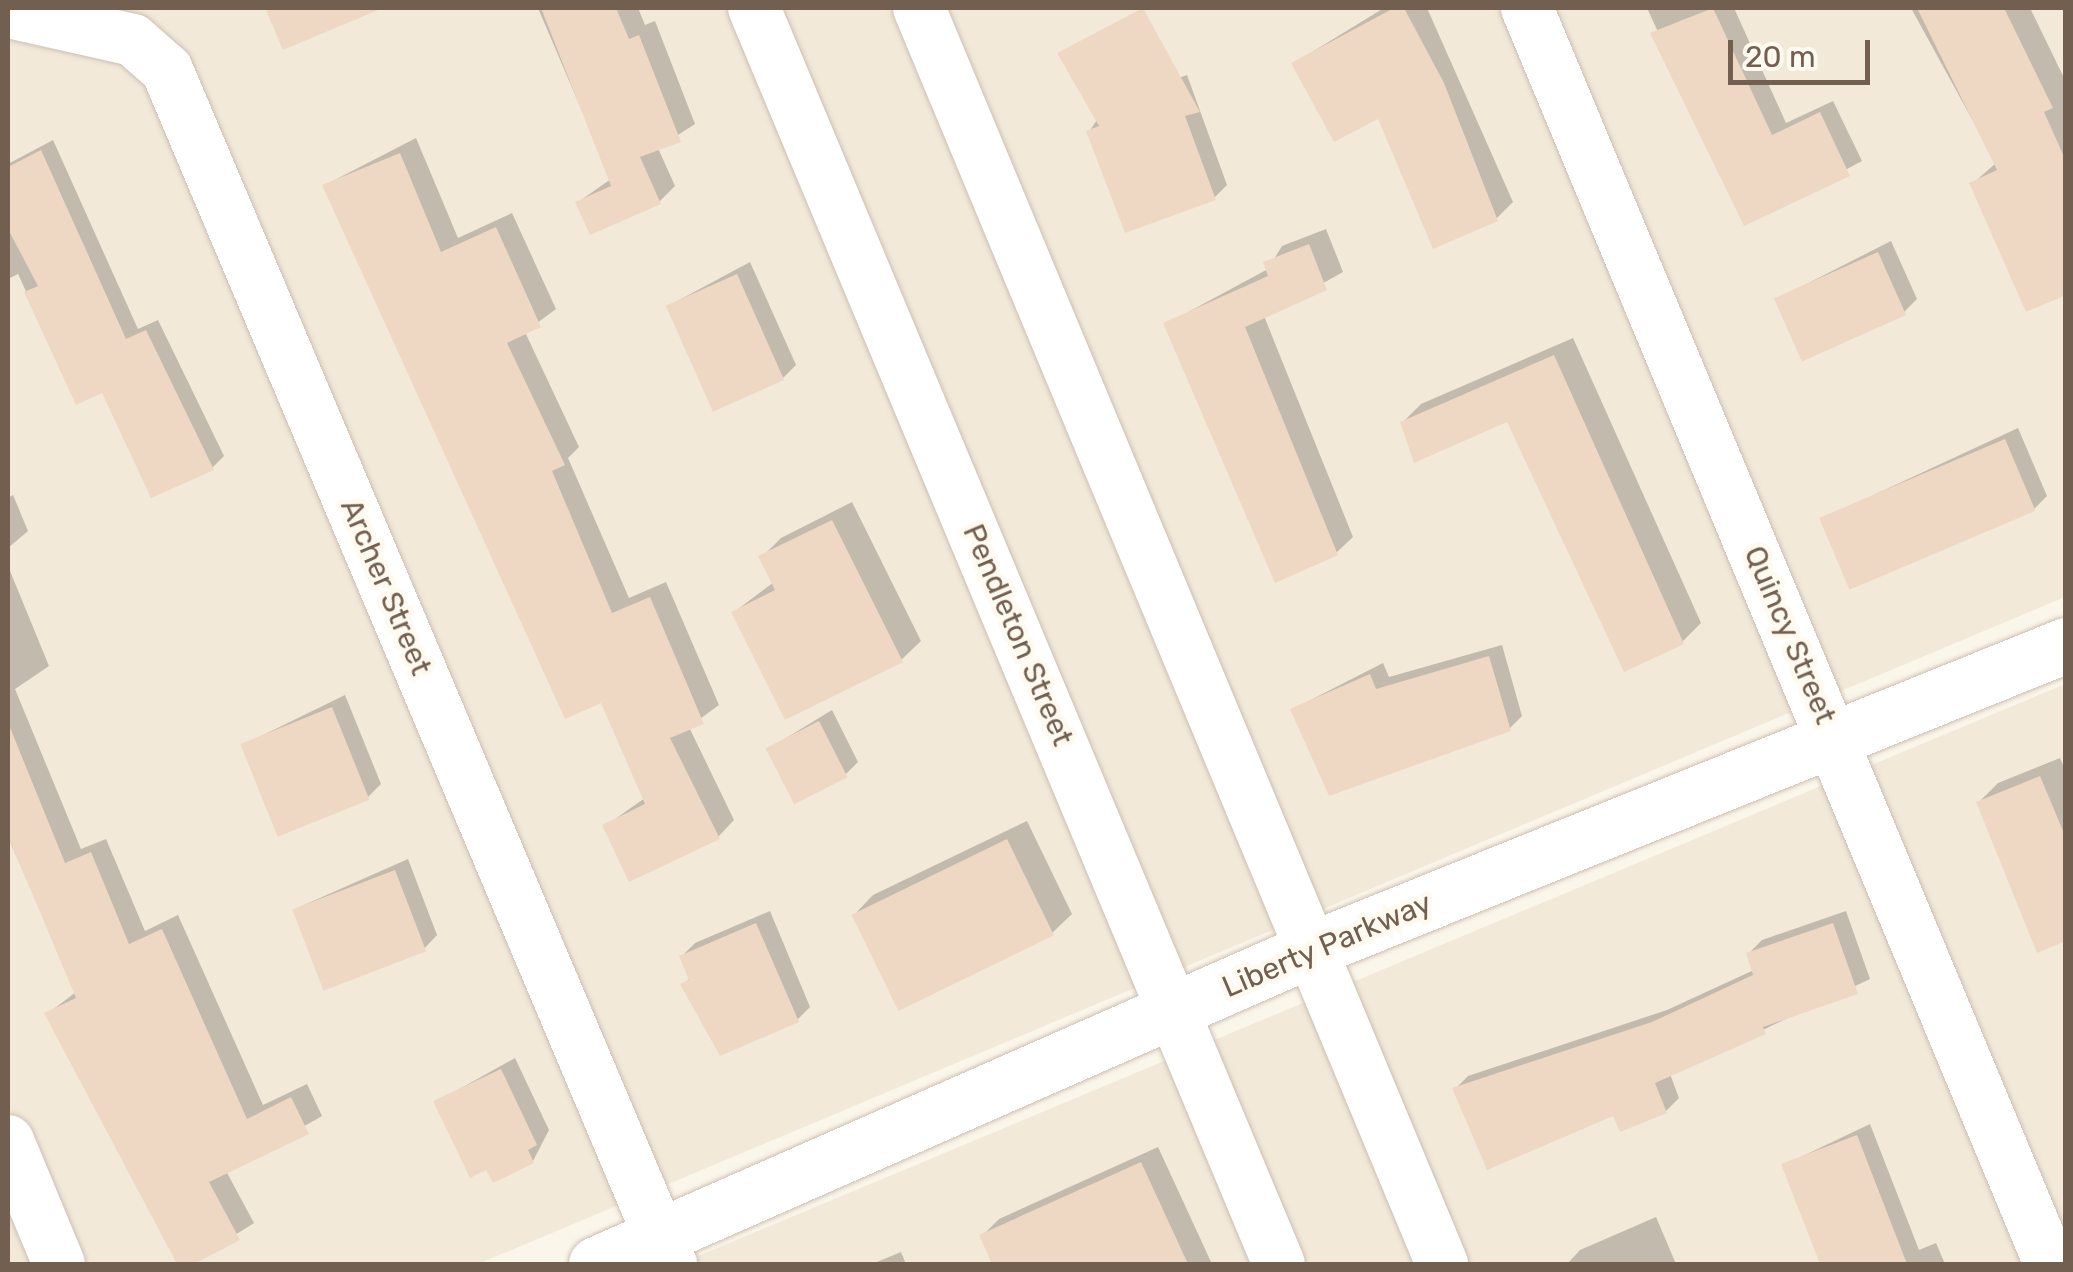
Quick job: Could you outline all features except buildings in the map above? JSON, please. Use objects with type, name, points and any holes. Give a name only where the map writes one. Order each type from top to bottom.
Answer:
[{"type":"street","name":"Pendleton Street","points":[[754,8],[1176,1008],[1279,1264]]},
{"type":"street","points":[[919,8],[1442,1264]]},
{"type":"street","name":"Quincy Street","points":[[1527,8],[2050,1264]]},
{"type":"street","name":"Archer Street","points":[[8,12],[133,40],[167,70],[666,1252]]},
{"type":"street","name":"Liberty Parkway","points":[[596,1264],[666,1252],[1176,1008],[1312,948],[2066,645]]},
{"type":"street","points":[[8,1141],[58,1264]]},
{"type":"shaded area","points":[[8,8],[2065,8],[2065,597],[478,1264],[8,1264]]},
{"type":"shaded area","points":[[2065,684],[2065,1264],[679,1264]]}]
